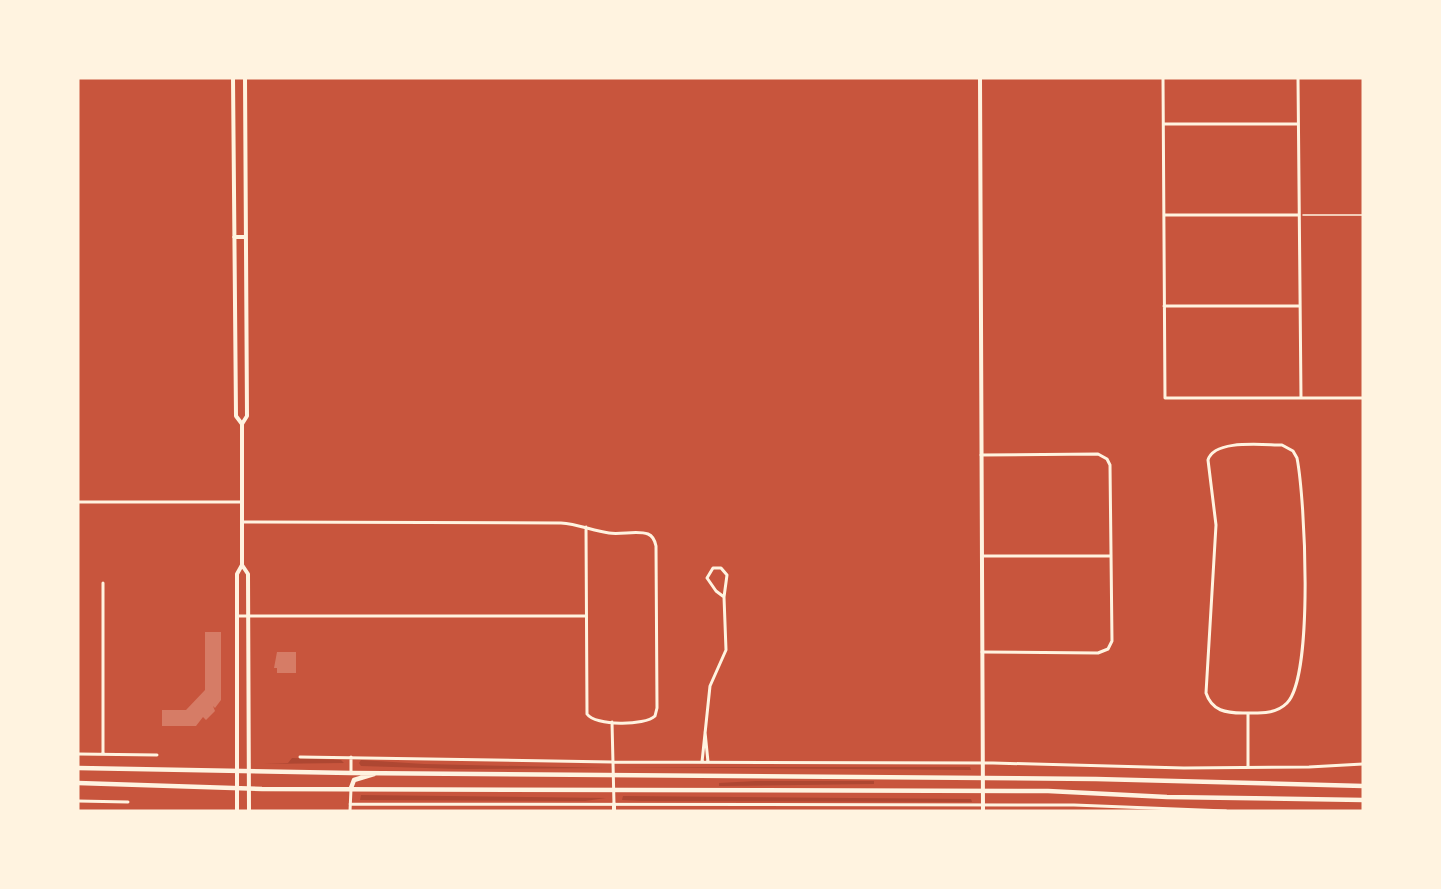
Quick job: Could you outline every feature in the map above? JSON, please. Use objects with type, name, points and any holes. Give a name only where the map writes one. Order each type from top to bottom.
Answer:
[{"type":"main road","points":[[233,78],[236,416],[242,424],[242,565],[237,574],[237,811]]},
{"type":"main road","points":[[242,424],[248,416],[245,78]]},
{"type":"main road","points":[[980,78],[980,556],[983,809]]},
{"type":"main road","points":[[234,237],[246,237]]},
{"type":"main road","points":[[242,565],[248,574],[249,811]]},
{"type":"main road","points":[[78,768],[249,772],[982,778],[1363,786]]},
{"type":"main road","points":[[351,788],[354,780],[376,773]]},
{"type":"main road","points":[[78,783],[141,787],[249,788],[982,791],[1363,800]]},
{"type":"main road","points":[[614,804],[614,811]]},
{"type":"street","points":[[1163,78],[1165,398],[1363,398]]},
{"type":"street","points":[[1298,78],[1301,398]]},
{"type":"street","points":[[1164,124],[1298,124]]},
{"type":"street","points":[[1164,215],[1299,215]]},
{"type":"street","points":[[1164,306],[1300,306]]},
{"type":"street","points":[[1269,445],[1287,447],[1297,458],[1305,535],[1304,628],[1291,698],[1275,710],[1248,713],[1218,709],[1206,693],[1216,525],[1208,460],[1211,452],[1219,447],[1269,445]]},
{"type":"street","points":[[980,455],[1104,456],[1110,465],[1112,641],[1105,652],[981,652]]},
{"type":"street","points":[[78,502],[242,502]]},
{"type":"street","points":[[242,522],[545,522],[586,527],[609,533],[647,534],[652,537],[656,546],[657,712],[648,721],[593,720],[586,709],[586,527]]},
{"type":"street","points":[[980,556],[1111,556]]},
{"type":"street","points":[[702,762],[710,686],[726,650],[724,597],[726,575],[721,568],[713,568],[707,578],[716,591],[724,597]]},
{"type":"street","points":[[103,583],[103,754]]},
{"type":"street","points":[[237,616],[586,616]]},
{"type":"street","points":[[1248,713],[1248,767]]},
{"type":"street","points":[[612,722],[614,804]]},
{"type":"street","points":[[705,732],[708,762]]},
{"type":"street","points":[[78,754],[157,754]]},
{"type":"street","points":[[300,757],[1248,767],[1363,764]]},
{"type":"street","points":[[351,757],[351,773]]},
{"type":"street","points":[[350,811],[351,788]]},
{"type":"street","points":[[78,801],[128,802]]},
{"type":"street","points":[[350,804],[797,805],[983,809],[1074,806],[1226,811]]},
{"type":"street","points":[[797,805],[797,811]]},
{"type":"path","points":[[1299,215],[1363,215]]},
{"type":"shaded area","points":[[292,758],[341,760],[344,763],[264,764],[288,763]]},
{"type":"shaded area","points":[[361,760],[424,764],[606,768],[458,769],[361,766],[359,763]]},
{"type":"shaded area","points":[[620,767],[970,767],[971,770]]},
{"type":"shaded area","points":[[874,781],[874,784],[719,786],[719,783]]},
{"type":"shaded area","points":[[361,795],[606,798],[585,801],[360,800]]},
{"type":"shaded area","points":[[623,796],[971,799],[972,802],[642,801],[622,800]]},
{"type":"building","points":[[205,632],[221,632],[221,700],[215,708],[213,706],[215,711],[206,720],[203,717],[196,726],[162,726],[162,710],[186,710],[205,690]]},
{"type":"building","points":[[277,652],[296,652],[296,673],[277,673],[277,668],[274,668]]}]
